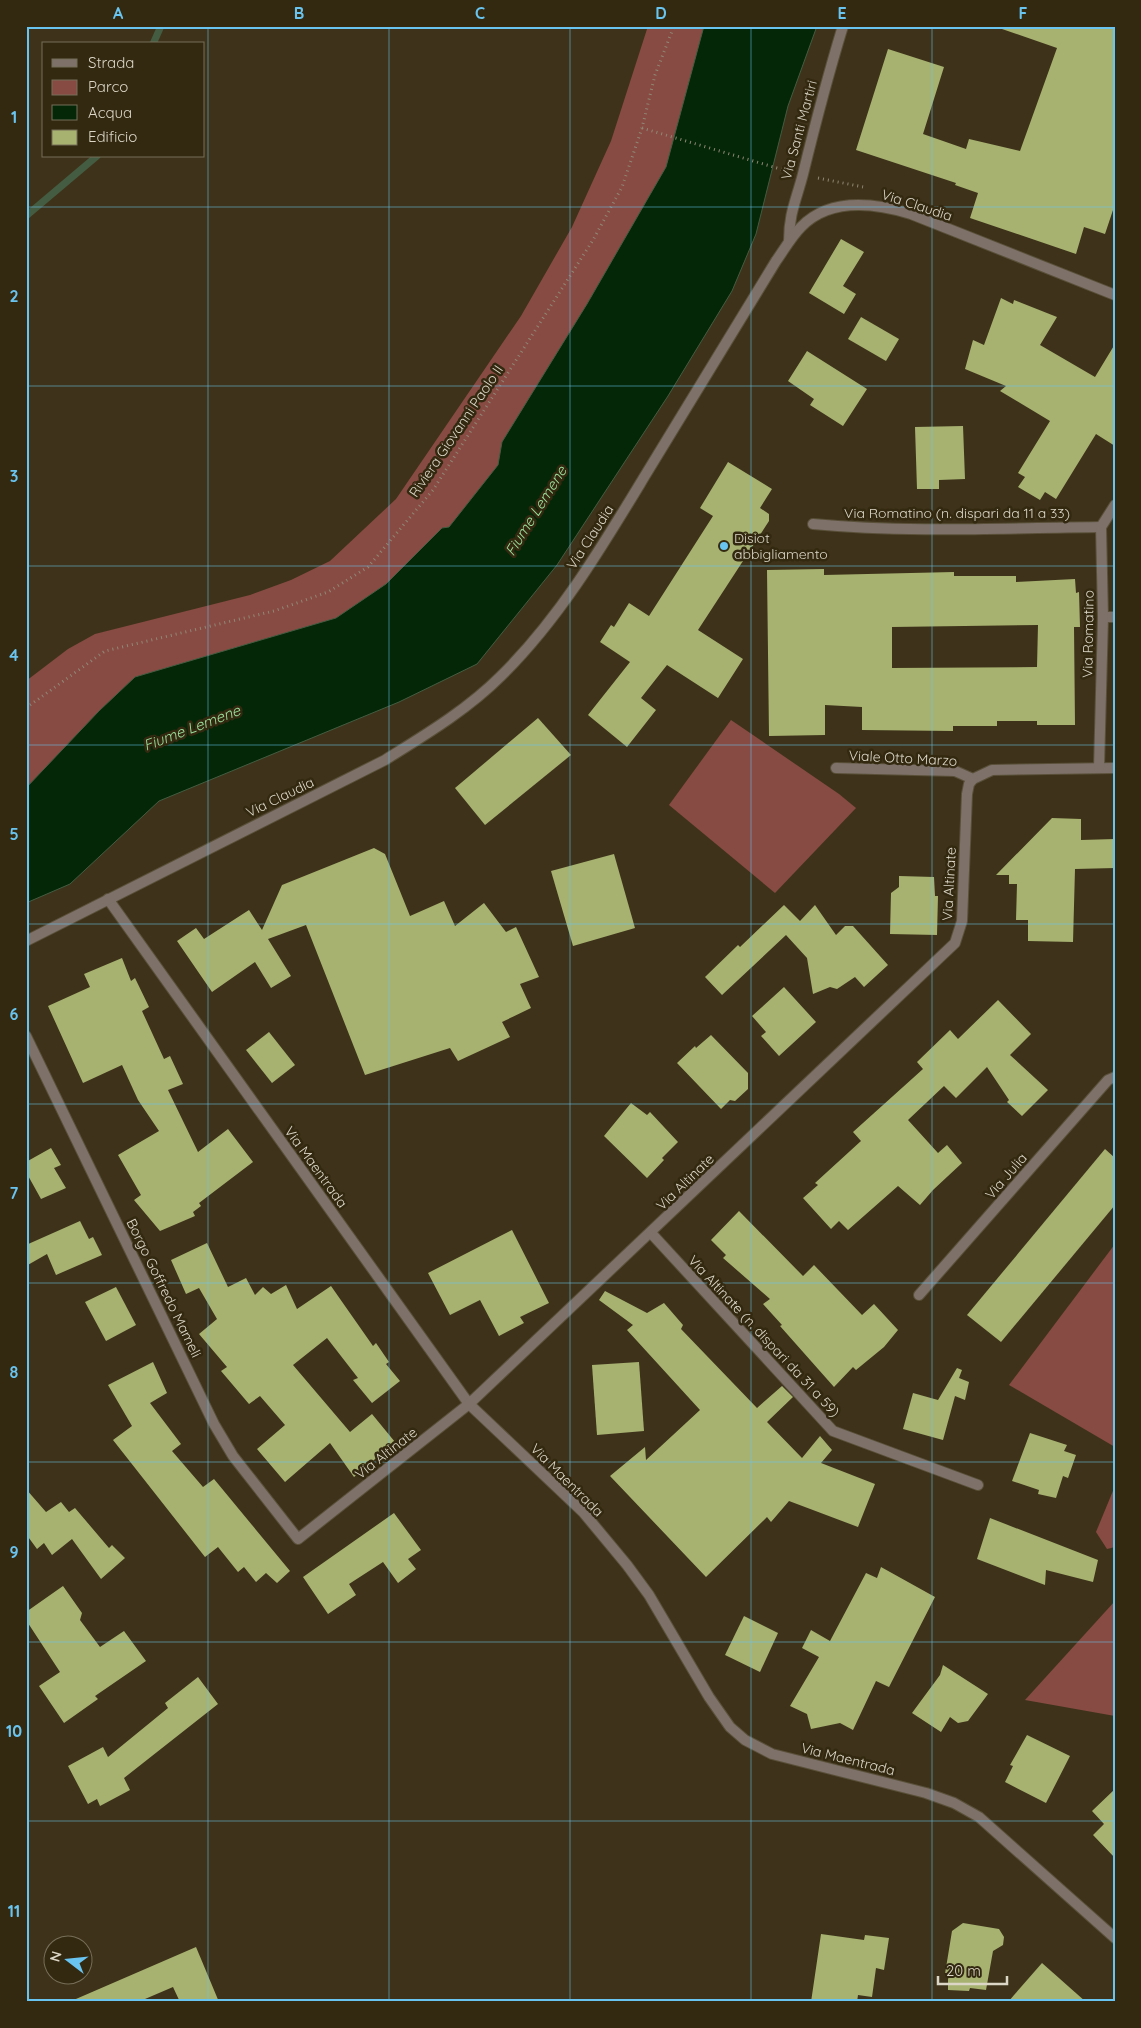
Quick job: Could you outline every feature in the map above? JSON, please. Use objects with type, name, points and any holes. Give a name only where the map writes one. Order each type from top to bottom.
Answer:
[{"type":"street","name":"Via Santi Martiri","points":[[789,242],[789,217],[802,175],[819,105],[843,26]]},
{"type":"street","name":"Via Claudia","points":[[26,941],[385,760],[429,733],[469,704],[500,677],[523,653],[556,612],[608,537],[789,242],[807,222],[831,209],[849,205],[886,206],[1114,293]]},
{"type":"street","points":[[1101,527],[1115,505]]},
{"type":"street","name":"Via Romatino (n. dispari da 11 a 33)","points":[[813,524],[842,527],[1101,527]]},
{"type":"street","name":"Via Romatino","points":[[1100,768],[1103,617],[1101,527]]},
{"type":"street","points":[[1103,617],[1115,617]]},
{"type":"street","name":"Viale Otto Marzo","points":[[836,768],[955,771],[973,779],[992,770],[1115,768]]},
{"type":"street","name":"Via Altinate","points":[[298,1539],[469,1404],[652,1233],[955,943],[962,921],[967,794],[968,784],[973,779]]},
{"type":"street","name":"Via Maentrada","points":[[108,899],[469,1404],[583,1512],[627,1564],[649,1595],[709,1697],[730,1727],[745,1740],[772,1754],[926,1793],[954,1803],[979,1817],[1115,1938]]},
{"type":"street","name":"Borgo Goffredo Mameli","points":[[26,1036],[214,1424],[233,1456],[298,1539]]},
{"type":"street","name":"Via Julia","points":[[919,1295],[1108,1080],[1115,1077]]},
{"type":"street","name":"Via Altinate (n. dispari da 31 a 59)","points":[[652,1233],[833,1431],[978,1485]]},
{"type":"path","name":"Riviera Giovanni Paolo II","points":[[26,708],[105,651],[274,611],[328,592],[368,567],[433,490],[593,240],[622,187],[642,128],[655,75],[674,26]]},
{"type":"path","points":[[642,128],[786,171]]},
{"type":"green space","points":[[648,26],[765,26],[557,493],[127,774],[26,881],[26,681],[68,649],[95,634],[250,595],[291,580],[330,561],[396,499],[521,316],[572,227],[611,141]]},
{"type":"green space","points":[[731,720],[839,794],[856,808],[775,893],[669,805]]},
{"type":"green space","points":[[1115,1244],[1115,1447],[1009,1385]]},
{"type":"green space","points":[[1115,1486],[1115,1547],[1107,1549],[1096,1532]]},
{"type":"green space","points":[[1115,1601],[1115,1716],[1025,1700]]},
{"type":"water","name":"Fiume Lemene","points":[[704,26],[817,26],[788,106],[756,234],[732,291],[668,396],[557,565],[477,664],[399,702],[159,801],[70,884],[26,903],[26,788],[99,711],[135,677],[336,618],[386,584],[442,528],[449,527],[498,465],[502,442],[587,304],[666,167]]},
{"type":"building","points":[[1002,26],[1115,26],[1115,204],[1105,234],[1084,227],[1076,254],[970,218],[978,193],[955,185],[956,183],[856,150],[888,49],[944,67],[923,134],[966,149],[969,139],[1020,151],[1057,48],[1002,29]]},
{"type":"building","points":[[841,239],[864,252],[843,286],[856,294],[844,314],[809,293]]},
{"type":"building","points":[[1001,298],[1013,304],[1014,300],[1057,317],[1040,345],[1095,377],[1115,344],[1115,446],[1096,434],[1056,499],[1045,492],[1040,500],[1018,487],[1025,477],[1018,473],[1050,421],[1000,391],[1006,386],[965,369],[973,340],[984,345]]},
{"type":"building","points":[[861,317],[899,339],[886,361],[848,339]]},
{"type":"building","points":[[807,351],[867,389],[843,426],[810,405],[814,399],[788,381]]},
{"type":"building","points":[[963,426],[965,479],[939,480],[939,489],[917,489],[915,427]]},
{"type":"building","points":[[728,462],[772,489],[760,508],[769,514],[769,521],[698,630],[743,659],[718,698],[667,665],[641,698],[656,710],[627,747],[588,715],[630,662],[600,642],[611,625],[614,627],[629,603],[649,616],[713,516],[700,508]]},
{"type":"building","points":[[824,569],[824,575],[954,572],[954,576],[1016,576],[1016,582],[1075,579],[1076,593],[1079,592],[1080,627],[1074,627],[1075,725],[1037,725],[1037,721],[997,721],[997,726],[953,726],[953,731],[862,730],[862,707],[825,705],[825,735],[769,736],[767,570]],"holes":[[[1038,625],[1037,667],[892,668],[892,627]]]},
{"type":"building","points":[[538,718],[571,755],[485,825],[455,788]]},
{"type":"building","points":[[1052,818],[1081,819],[1081,840],[1115,839],[1115,868],[1075,869],[1073,942],[1028,941],[1028,920],[1016,920],[1017,884],[1009,884],[1009,875],[996,875]]},
{"type":"building","points":[[374,848],[385,854],[410,916],[444,901],[455,926],[484,903],[506,932],[516,927],[539,977],[520,984],[531,1008],[502,1022],[510,1037],[458,1061],[450,1048],[365,1075],[306,925],[268,939],[291,976],[271,988],[255,962],[212,992],[177,941],[196,928],[204,939],[249,910],[262,930],[282,885]]},
{"type":"building","points":[[614,854],[635,928],[573,946],[551,871]]},
{"type":"building","points":[[899,876],[934,877],[935,896],[938,896],[937,935],[890,934],[891,893],[899,887]]},
{"type":"building","points":[[784,905],[800,921],[815,905],[836,935],[845,926],[853,926],[888,965],[864,987],[855,977],[837,989],[830,987],[813,994],[807,958],[786,935],[722,995],[705,977]]},
{"type":"building","points":[[122,958],[131,981],[135,978],[149,1007],[142,1011],[164,1059],[170,1056],[183,1084],[168,1090],[198,1152],[228,1129],[253,1162],[199,1203],[201,1206],[193,1212],[195,1216],[160,1231],[134,1200],[141,1195],[118,1155],[159,1131],[138,1100],[122,1065],[83,1083],[48,1006],[90,987],[84,974]]},
{"type":"building","points":[[784,987],[816,1022],[779,1056],[761,1036],[766,1032],[752,1016]]},
{"type":"building","points":[[998,1000],[1031,1034],[1010,1055],[1048,1090],[1022,1116],[1007,1102],[1009,1100],[987,1067],[956,1098],[944,1086],[908,1120],[938,1153],[947,1145],[962,1163],[920,1205],[898,1186],[848,1230],[839,1221],[831,1229],[803,1198],[818,1185],[815,1183],[861,1141],[853,1132],[923,1069],[917,1062],[950,1030],[958,1039]]},
{"type":"building","points":[[269,1032],[295,1065],[272,1083],[246,1050]]},
{"type":"building","points":[[711,1035],[748,1073],[748,1089],[735,1101],[730,1100],[721,1109],[677,1063],[695,1046],[696,1048]]},
{"type":"building","points":[[631,1103],[647,1115],[650,1112],[678,1142],[662,1158],[664,1160],[647,1178],[604,1136]]},
{"type":"building","points":[[51,1148],[61,1165],[54,1168],[66,1188],[41,1199],[26,1172],[26,1162]]},
{"type":"building","points":[[1105,1149],[1115,1158],[1115,1205],[1001,1342],[967,1315]]},
{"type":"building","points":[[739,1211],[803,1276],[814,1265],[862,1315],[874,1304],[898,1330],[884,1347],[856,1370],[853,1367],[834,1387],[763,1304],[770,1299],[723,1258],[726,1255],[711,1240]]},
{"type":"building","points":[[80,1221],[89,1239],[93,1237],[102,1255],[56,1275],[47,1254],[26,1266],[26,1245]]},
{"type":"building","points":[[512,1230],[549,1303],[520,1317],[524,1323],[499,1336],[480,1300],[450,1315],[428,1273]]},
{"type":"building","points":[[207,1243],[228,1287],[246,1278],[255,1295],[263,1287],[271,1294],[286,1285],[297,1309],[331,1286],[373,1346],[376,1343],[389,1362],[386,1364],[400,1381],[372,1403],[353,1380],[358,1378],[327,1338],[293,1365],[350,1432],[372,1414],[395,1442],[354,1477],[330,1443],[285,1482],[257,1449],[285,1425],[260,1396],[249,1404],[221,1371],[227,1367],[199,1334],[217,1319],[199,1288],[186,1294],[171,1260]]},
{"type":"building","points":[[116,1287],[136,1325],[106,1341],[85,1302]]},
{"type":"building","points":[[605,1291],[647,1313],[664,1303],[683,1325],[681,1329],[757,1408],[782,1386],[793,1397],[767,1422],[802,1458],[820,1436],[832,1450],[821,1463],[875,1484],[858,1527],[789,1501],[771,1522],[767,1517],[706,1577],[610,1476],[645,1447],[646,1460],[700,1410],[627,1330],[633,1325],[599,1300]]},
{"type":"building","points":[[153,1362],[167,1393],[150,1403],[181,1444],[172,1451],[203,1487],[214,1479],[290,1571],[277,1583],[266,1573],[256,1582],[244,1567],[238,1572],[218,1547],[205,1557],[113,1440],[132,1426],[108,1385]]},
{"type":"building","points":[[639,1362],[644,1431],[597,1435],[592,1365]]},
{"type":"building","points":[[957,1368],[962,1370],[959,1378],[969,1382],[965,1400],[955,1396],[943,1440],[903,1429],[913,1393],[938,1400]]},
{"type":"building","points":[[1030,1433],[1067,1445],[1064,1451],[1076,1455],[1068,1478],[1063,1476],[1056,1498],[1038,1494],[1039,1490],[1012,1481]]},
{"type":"building","points":[[26,1489],[46,1512],[61,1502],[69,1512],[75,1508],[109,1548],[112,1545],[125,1558],[101,1579],[72,1539],[52,1555],[44,1543],[37,1549],[26,1534]]},
{"type":"building","points":[[394,1513],[421,1550],[408,1559],[416,1569],[398,1583],[383,1562],[349,1584],[356,1595],[328,1614],[303,1577]]},
{"type":"building","points":[[990,1518],[1098,1560],[1093,1582],[1046,1570],[1045,1585],[977,1559]]},
{"type":"building","points":[[881,1567],[935,1597],[889,1687],[876,1681],[853,1730],[840,1723],[811,1729],[807,1714],[790,1706],[819,1657],[802,1648],[811,1630],[830,1641],[866,1573],[877,1578]]},
{"type":"building","points":[[63,1586],[82,1613],[80,1620],[100,1647],[124,1631],[146,1661],[95,1696],[98,1699],[64,1723],[39,1686],[60,1672],[26,1620],[26,1612]]},
{"type":"building","points":[[744,1616],[778,1633],[760,1672],[725,1655]]},
{"type":"building","points":[[943,1665],[988,1694],[968,1721],[958,1723],[950,1717],[941,1732],[912,1713],[940,1675]]},
{"type":"building","points":[[198,1677],[218,1704],[124,1778],[130,1790],[100,1806],[97,1799],[88,1804],[68,1766],[103,1747],[108,1757],[168,1708],[165,1703]]},
{"type":"building","points":[[1027,1735],[1070,1756],[1046,1803],[1005,1782],[1013,1766],[1010,1765]]},
{"type":"building","points":[[1115,1789],[1115,1858],[1093,1835],[1104,1824],[1092,1811]]},
{"type":"building","points":[[963,1923],[999,1929],[1004,1937],[1003,1945],[993,1951],[986,1990],[970,1988],[969,1991],[948,1990],[948,1974],[945,1974],[952,1931]]},
{"type":"building","points":[[821,1934],[864,1940],[865,1935],[889,1938],[884,1970],[876,1968],[872,1997],[858,1995],[857,2002],[811,2002]]},
{"type":"building","points":[[196,1947],[219,2002],[180,2002],[173,1987],[138,2002],[69,2002]]},
{"type":"building","points":[[1042,1963],[1086,2002],[1008,2002]]},
{"type":"waterway","points":[[154,42],[161,26]]},
{"type":"waterway","points":[[26,216],[95,158]]},
{"type":"place","name":"Disiot abbigliamento","points":[[724,546]]}]
